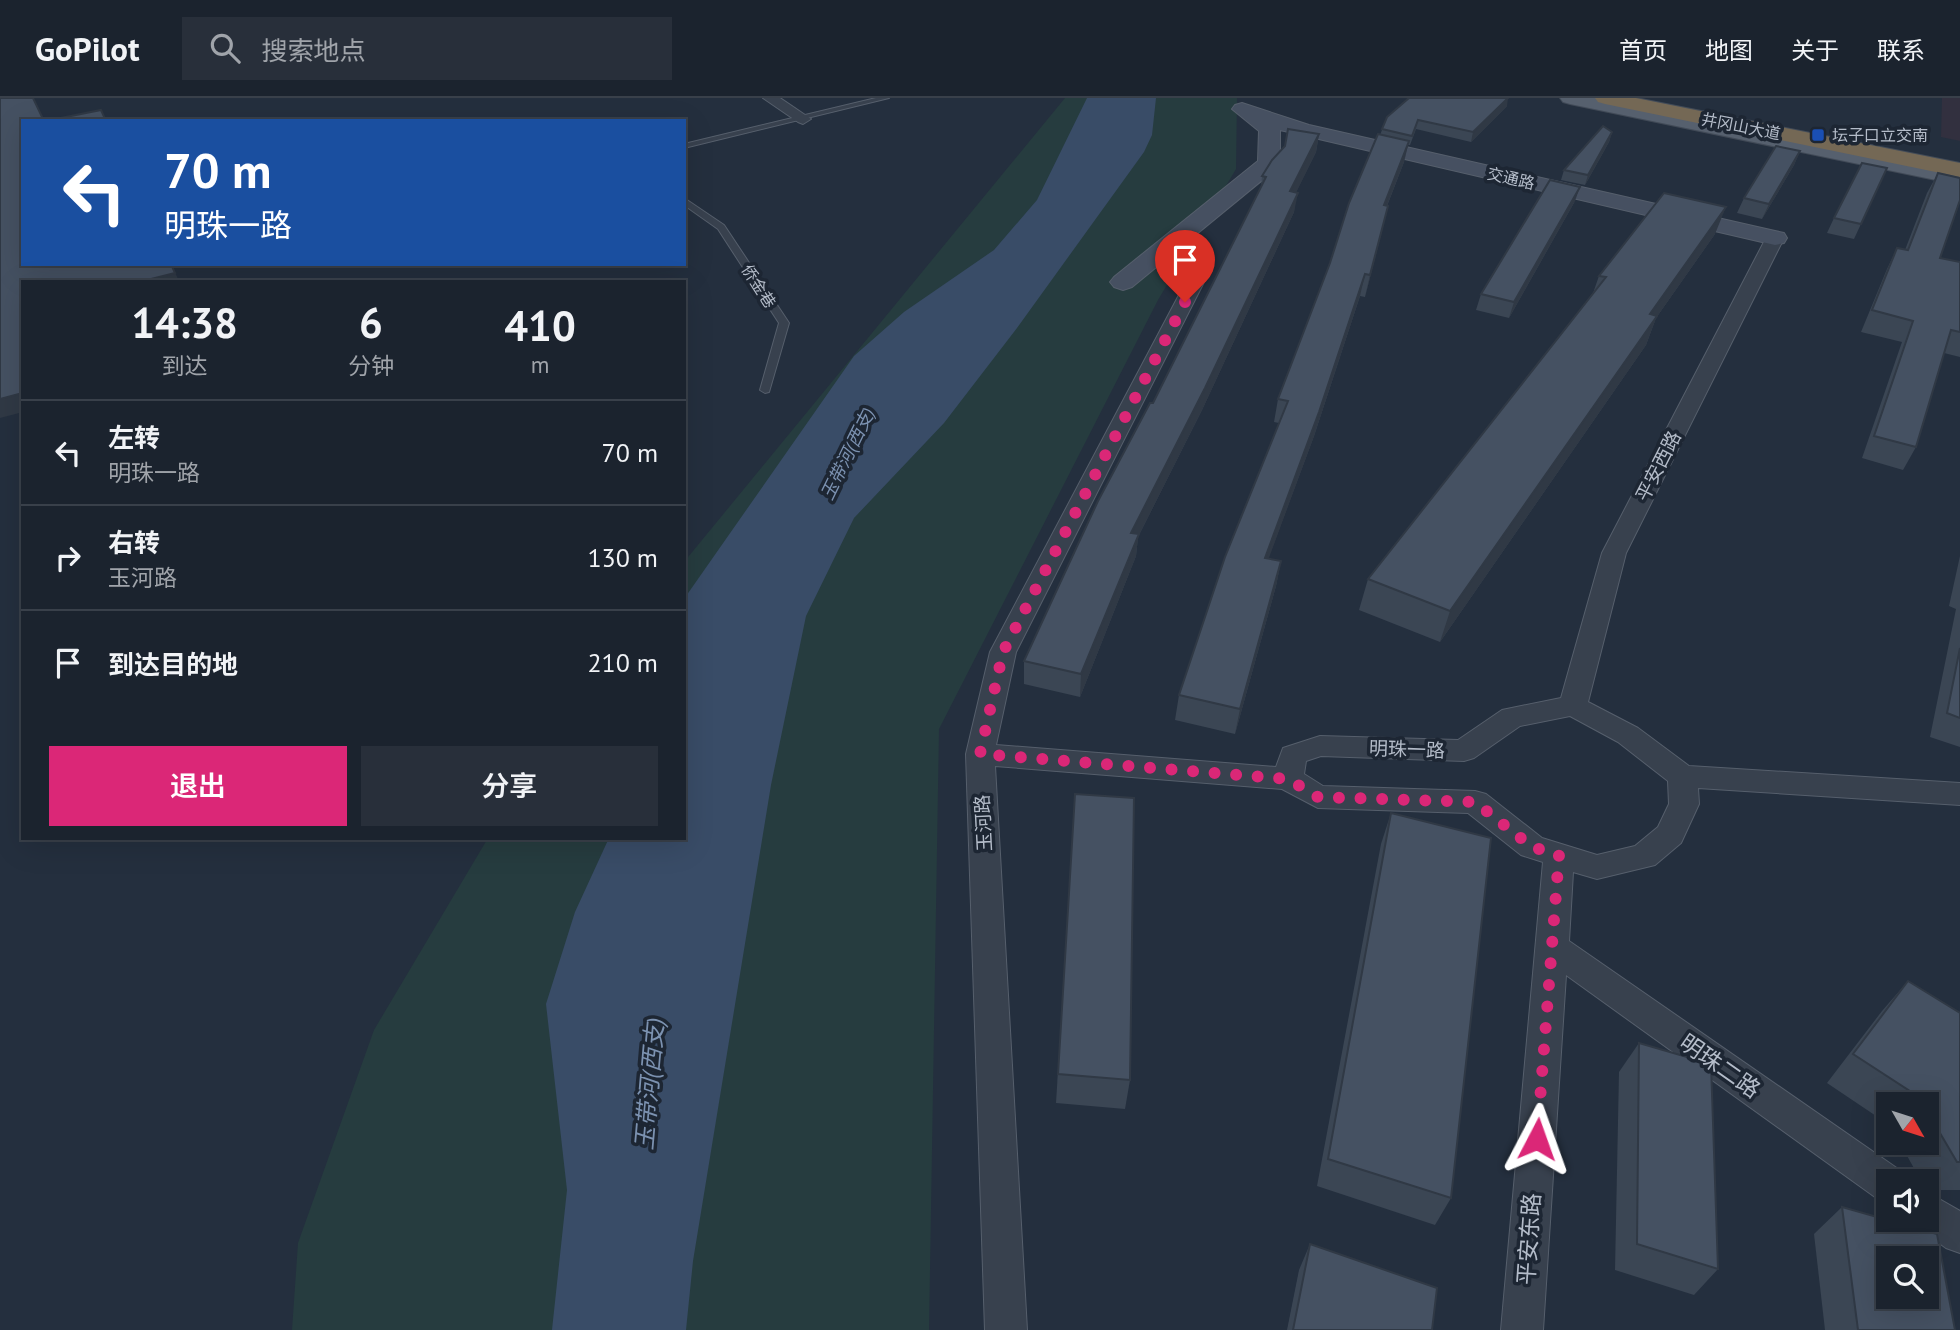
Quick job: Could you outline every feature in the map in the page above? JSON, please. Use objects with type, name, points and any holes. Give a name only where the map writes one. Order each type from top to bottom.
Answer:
[{"type":"highway","name":"井冈山大道","points":[[1605,98],[1960,170]]},
{"type":"highway","name":"井冈山大道","points":[[1633,98],[1960,162]]},
{"type":"main road","points":[[1570,98],[1960,178]]},
{"type":"main road","points":[[1688,98],[1960,151]]},
{"type":"street","points":[[770,98],[803,119]]},
{"type":"street","points":[[1123,282],[1269,163],[1270,130],[1243,105]]},
{"type":"street","name":"交通路","points":[[1243,105],[1303,130],[1776,238]]},
{"type":"street","name":"平安西路","points":[[1573,706],[1614,553],[1776,238]]},
{"type":"street","name":"玉河路","points":[[1006,1330],[980,754],[1003,652],[1196,280]]},
{"type":"street","points":[[1573,706],[1628,735],[1682,776],[1960,794]]},
{"type":"street","name":"明珠一路","points":[[1288,779],[1293,755],[1320,746],[1464,751],[1512,717],[1573,706]]},
{"type":"street","points":[[980,754],[1288,779],[1318,797],[1475,802],[1532,847],[1597,867],[1644,856],[1670,835],[1684,804],[1682,776]]},
{"type":"street","name":"平安东路","points":[[1522,1330],[1559,855]]},
{"type":"street","name":"明珠二路","points":[[1552,947],[1876,1176]]},
{"type":"street","points":[[1939,1219],[1960,1234]]},
{"type":"lane","points":[[686,146],[885,98]]},
{"type":"lane","name":"侨金巷","points":[[686,202],[721,227],[784,323],[765,390]]},
{"type":"shaded area","points":[[1942,98],[1960,98],[1960,141],[1941,137]]},
{"type":"green space","points":[[1065,98],[1237,98],[1236,169],[1158,300],[939,729],[929,1330],[292,1330],[298,1243],[374,1030],[487,840],[686,840],[686,560]]},
{"type":"water","name":"玉带河(西支)","points":[[1087,98],[1156,98],[1152,135],[1144,152],[1017,328],[944,423],[854,518],[806,616],[771,785],[693,1261],[686,1330],[552,1330],[567,1190],[546,1004],[575,912],[608,840],[686,840],[686,596],[854,356],[904,312],[994,250],[1037,200]]},
{"type":"building","points":[[0,98],[33,98],[43,119],[21,119],[21,266],[172,266],[175,273],[147,280],[21,280],[21,398],[19,394],[0,399]]},
{"type":"building","points":[[1409,98],[1508,98],[1473,132],[1418,120],[1412,136],[1382,129],[1387,117]]},
{"type":"building","points":[[101,110],[105,119],[56,119]]},
{"type":"building","points":[[1603,126],[1612,132],[1588,175],[1564,170]]},
{"type":"building","points":[[1288,129],[1319,134],[1290,191],[1298,193],[1205,388],[1131,533],[1139,534],[1081,674],[1024,661],[1098,501],[1150,403],[1153,403],[1266,177],[1262,176],[1285,146]]},
{"type":"building","points":[[1378,134],[1409,141],[1384,205],[1388,206],[1370,275],[1365,274],[1319,412],[1265,558],[1281,561],[1240,709],[1179,695],[1225,557],[1288,401],[1278,399],[1330,263],[1349,203]]},
{"type":"building","points":[[1776,146],[1800,151],[1769,204],[1744,198]]},
{"type":"building","points":[[1862,163],[1887,168],[1861,224],[1834,218]]},
{"type":"building","points":[[1938,173],[1960,178],[1960,200],[1940,258],[1960,262],[1960,332],[1951,330],[1916,447],[1874,436],[1913,321],[1872,310],[1897,248],[1908,250]]},
{"type":"building","points":[[1550,180],[1580,187],[1514,302],[1481,294]]},
{"type":"building","points":[[1664,193],[1726,207],[1650,314],[1657,316],[1450,611],[1368,579],[1606,277],[1599,276]]},
{"type":"building","points":[[1960,648],[1960,718],[1947,713]]},
{"type":"building","points":[[1075,794],[1134,798],[1130,1080],[1058,1074]]},
{"type":"building","points":[[1391,813],[1491,838],[1451,1198],[1328,1159]]},
{"type":"building","points":[[1908,981],[1960,1013],[1960,1162],[1957,1162],[1939,1131],[1939,1092],[1911,1092],[1853,1054]]},
{"type":"building","points":[[1639,1043],[1711,1064],[1718,1269],[1637,1244]]},
{"type":"building","points":[[1842,1207],[1876,1217],[1876,1232],[1937,1234],[1955,1330],[1858,1330]]},
{"type":"building","points":[[1310,1244],[1437,1288],[1432,1330],[1293,1330]]},
{"type":"place","name":"坛子口立交南","points":[[1818,135]]},
{"type":"route","points":[[1185,302],[1003,652],[980,754],[1288,779],[1318,797],[1475,802],[1532,847],[1559,855],[1537,1139]]}]
